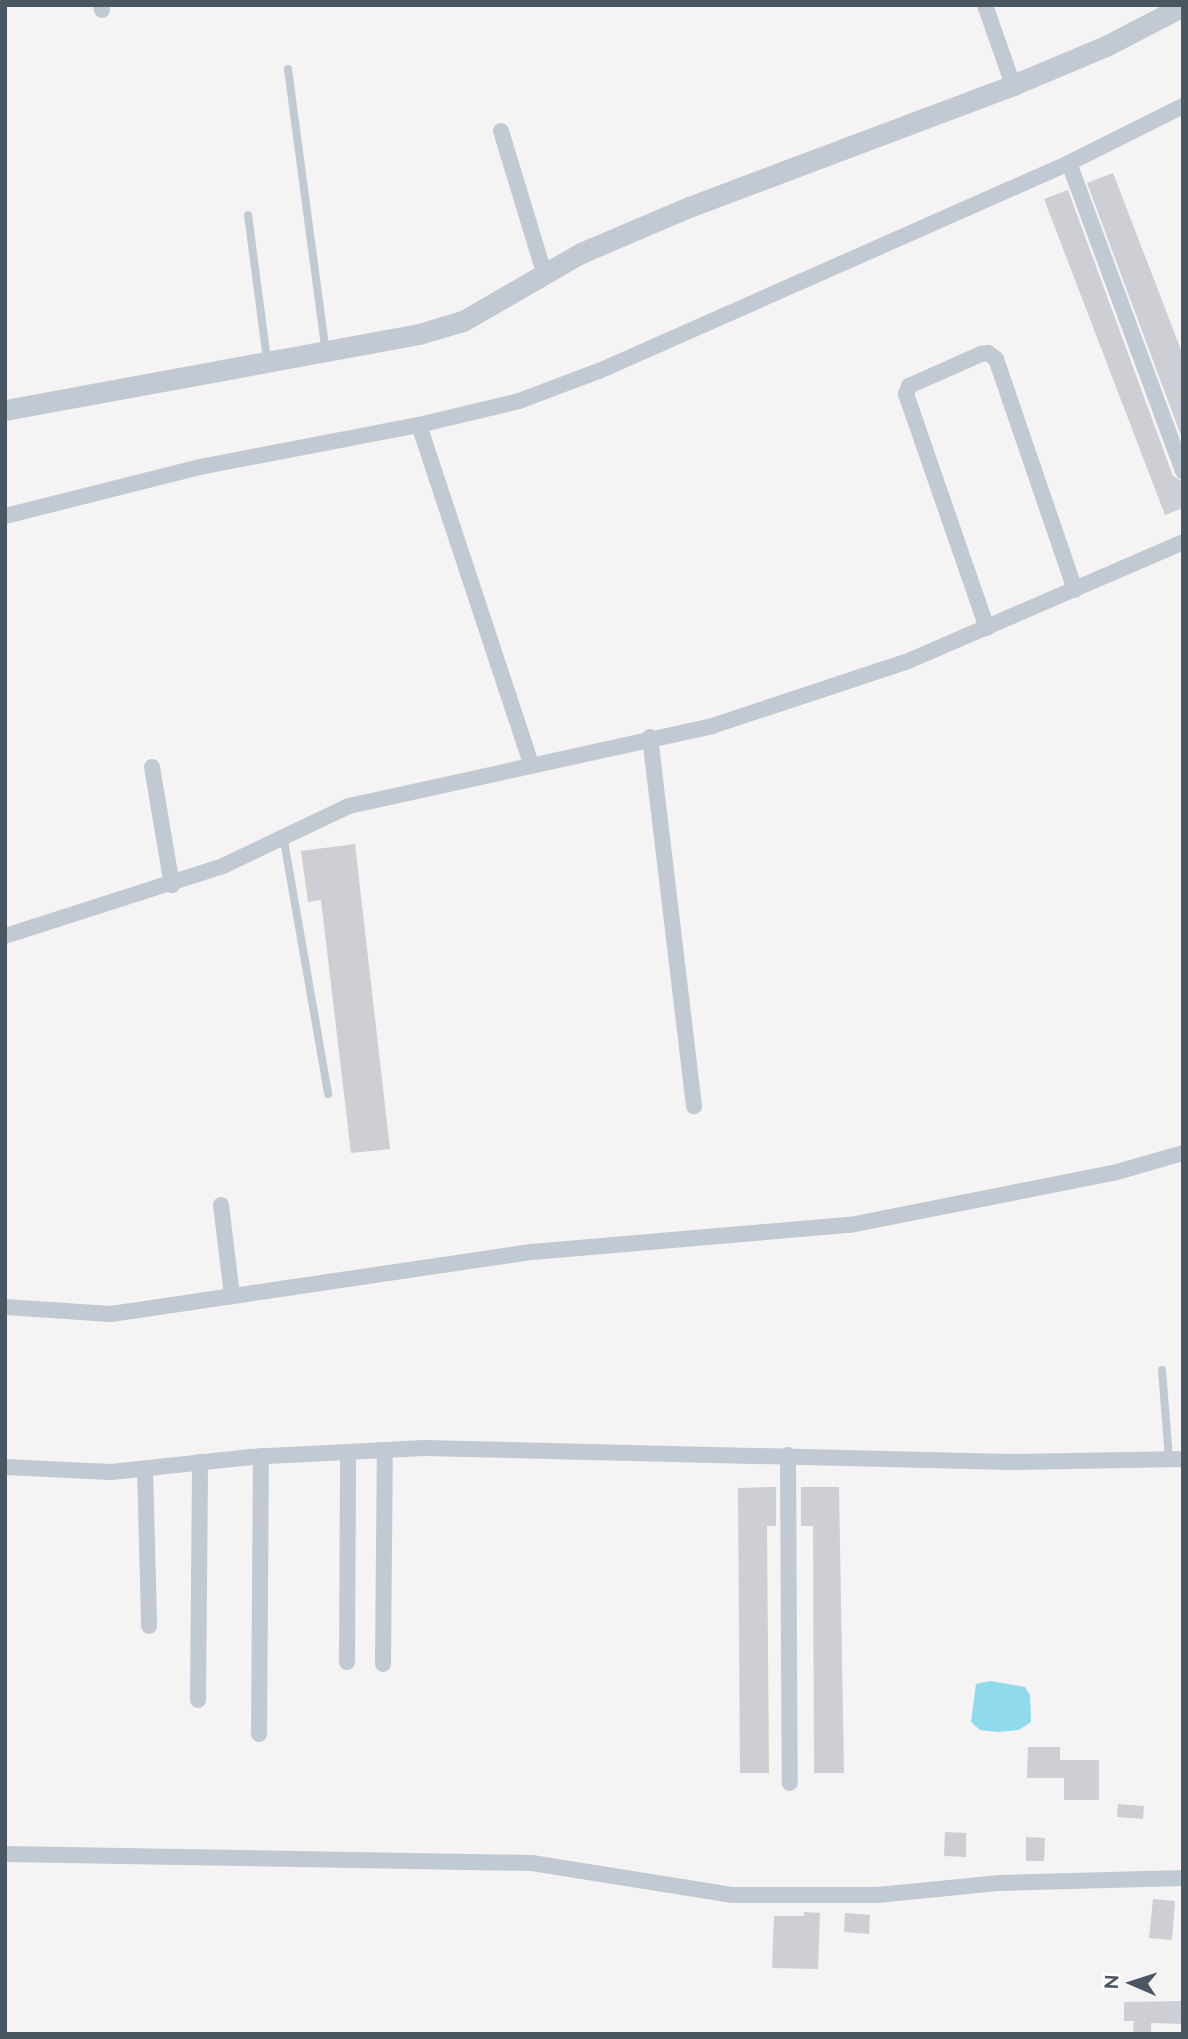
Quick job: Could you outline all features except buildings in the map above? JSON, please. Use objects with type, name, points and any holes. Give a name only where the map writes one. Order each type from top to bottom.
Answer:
[{"type":"street","points":[[985,5],[1013,85]]},
{"type":"street","points":[[5,410],[419,334],[463,321],[581,253],[689,206],[1013,85],[1106,46],[1183,6]]},
{"type":"street","points":[[5,516],[200,467],[419,425],[519,401],[599,371],[1069,163],[1183,106]]},
{"type":"street","points":[[501,131],[545,276]]},
{"type":"street","points":[[1069,163],[1183,472]]},
{"type":"street","points":[[987,628],[906,394],[909,386],[981,354],[988,353],[996,359],[1075,590]]},
{"type":"street","points":[[419,425],[532,766]]},
{"type":"street","points":[[5,936],[101,902],[172,885],[223,866],[282,835],[349,806],[650,737],[712,726],[906,663],[1183,542]]},
{"type":"street","points":[[650,737],[694,1106]]},
{"type":"street","points":[[152,767],[172,885]]},
{"type":"street","points":[[5,1307],[111,1314],[532,1252],[850,1225],[1117,1172],[1183,1153]]},
{"type":"street","points":[[221,1205],[232,1296]]},
{"type":"street","points":[[5,1467],[111,1472],[261,1456],[385,1450],[788,1455],[1010,1462],[1176,1459]]},
{"type":"street","points":[[383,1664],[385,1450]]},
{"type":"street","points":[[348,1452],[348,1662]]},
{"type":"street","points":[[788,1455],[790,1783]]},
{"type":"street","points":[[259,1734],[261,1456]]},
{"type":"street","points":[[198,1700],[200,1462]]},
{"type":"street","points":[[145,1468],[149,1626]]},
{"type":"street","points":[[5,1854],[520,1862],[757,1896],[877,1895],[1000,1884],[1183,1878]]},
{"type":"lane","points":[[288,69],[325,351]]},
{"type":"lane","points":[[248,215],[267,363]]},
{"type":"lane","points":[[282,835],[328,1094]]},
{"type":"lane","points":[[1162,1370],[1176,1459]]},
{"type":"water","points":[[991,1681],[1025,1687],[1030,1695],[1031,1722],[1019,1730],[998,1732],[980,1730],[971,1722],[976,1684]]}]
